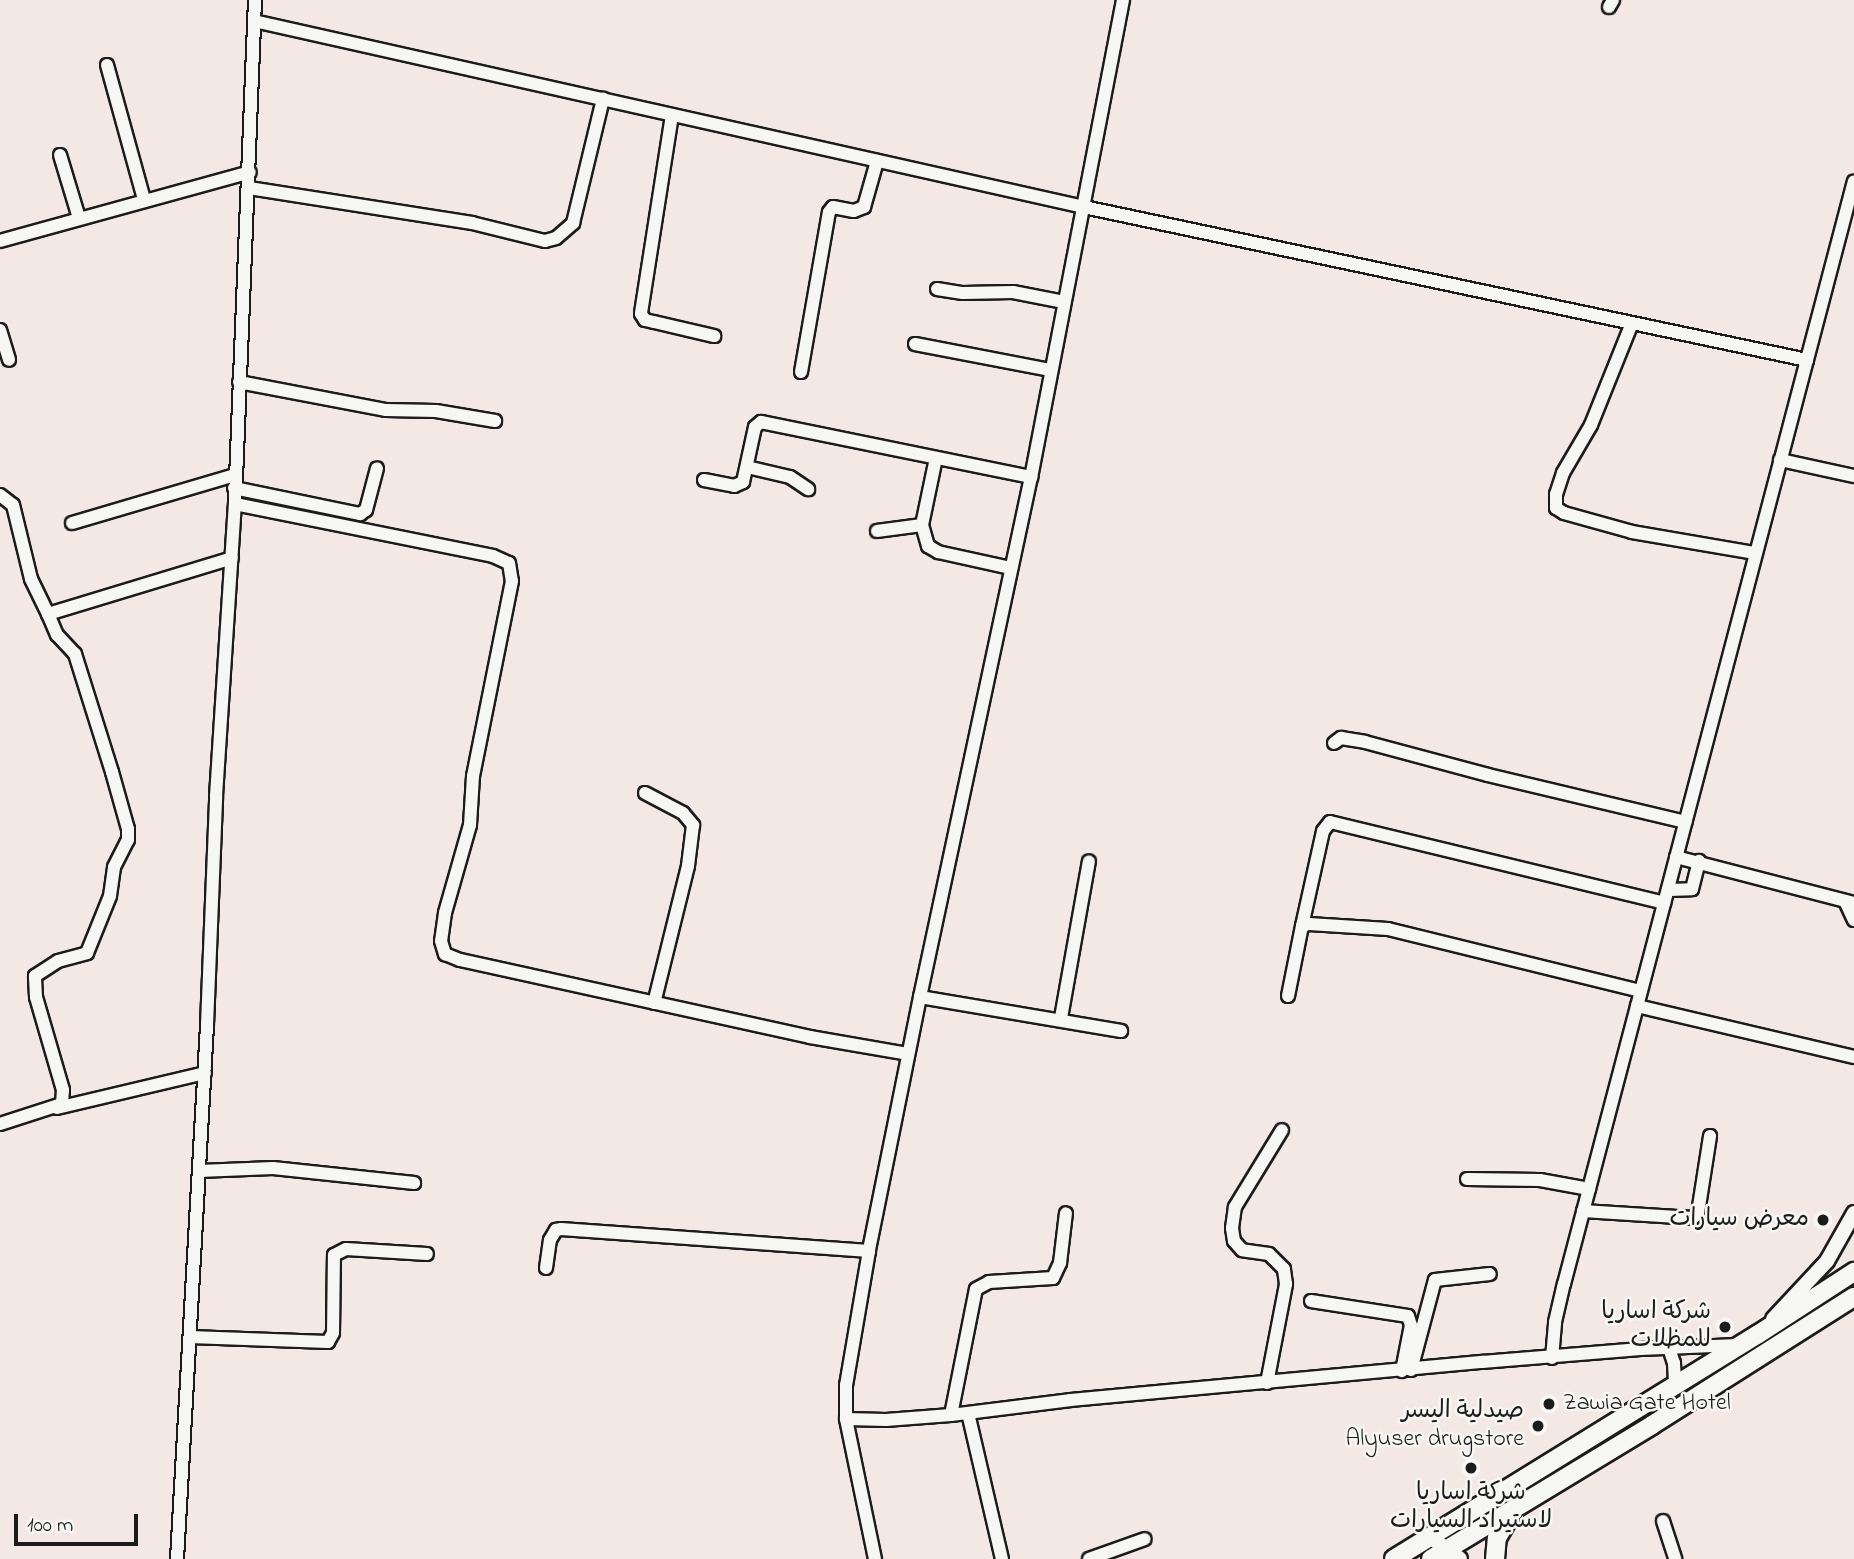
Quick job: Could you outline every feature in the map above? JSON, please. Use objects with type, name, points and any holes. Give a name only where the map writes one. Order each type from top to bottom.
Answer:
[{"type":"highway","points":[[1394,1559],[1757,1335],[1854,1272]]},
{"type":"highway","points":[[1431,1559],[1454,1554],[1516,1508],[1854,1297]]},
{"type":"highway","points":[[1495,1559],[1502,1527],[1516,1508]]},
{"type":"main road","points":[[1757,1335],[1827,1261],[1854,1213]]},
{"type":"main road","points":[[1422,1541],[1454,1554]]},
{"type":"main road","points":[[1422,1541],[1431,1559]]},
{"type":"street","points":[[177,1559],[205,1073],[216,796],[235,504],[255,0]]},
{"type":"street","points":[[876,1559],[846,1419],[846,1385],[869,1251],[919,997],[1031,477],[1123,0]]},
{"type":"street","points":[[254,21],[1084,207],[1807,360]]},
{"type":"street","points":[[107,65],[144,199]]},
{"type":"street","points":[[249,188],[472,223],[545,241],[556,238],[573,223],[603,99]]},
{"type":"street","points":[[672,115],[640,313],[645,320],[714,336]]},
{"type":"street","points":[[60,155],[79,218]]},
{"type":"street","points":[[801,372],[829,212],[833,207],[854,211],[864,207],[877,161]]},
{"type":"street","points":[[0,241],[144,199],[250,172]]},
{"type":"street","points":[[1552,1358],[1555,1322],[1583,1211],[1854,181]]},
{"type":"street","points":[[937,289],[963,293],[1013,292],[1064,302]]},
{"type":"street","points":[[1632,323],[1591,425],[1563,473],[1556,494],[1556,508],[1564,513],[1632,532],[1755,553]]},
{"type":"street","points":[[0,330],[9,360]]},
{"type":"street","points":[[915,344],[1050,370]]},
{"type":"street","points":[[239,382],[386,410],[436,411],[495,421]]},
{"type":"street","points":[[704,480],[739,485],[746,477],[755,427],[761,422],[1031,477]]},
{"type":"street","points":[[936,458],[922,525],[928,546],[938,552],[1011,568]]},
{"type":"street","points":[[1780,460],[1854,476]]},
{"type":"street","points":[[747,467],[790,477],[807,489]]},
{"type":"street","points":[[72,523],[234,482],[360,514],[366,510],[377,468]]},
{"type":"street","points":[[0,495],[13,505],[31,579],[57,635],[75,654],[128,829],[128,840],[111,876],[110,896],[87,953],[58,961],[35,976],[36,997],[65,1098],[62,1104],[50,1110]]},
{"type":"street","points":[[235,504],[494,556],[509,563],[512,581],[473,775],[470,825],[445,913],[443,951],[460,960],[810,1037],[908,1055]]},
{"type":"street","points":[[877,530],[922,525]]},
{"type":"street","points":[[48,614],[232,558]]},
{"type":"street","points":[[1334,743],[1341,738],[1365,742],[1488,775],[1685,822]]},
{"type":"street","points":[[645,793],[683,813],[693,825],[688,866],[654,1003]]},
{"type":"street","points":[[1288,996],[1323,831],[1330,822],[1666,896],[1692,889],[1699,861]]},
{"type":"street","points":[[1676,857],[1850,902],[1854,920]]},
{"type":"street","points":[[1062,1018],[1089,862]]},
{"type":"street","points":[[1302,926],[1340,924],[1388,929],[1641,990]]},
{"type":"street","points":[[919,997],[1062,1018],[1121,1031]]},
{"type":"street","points":[[1637,1006],[1854,1057]]},
{"type":"street","points":[[0,1124],[205,1073]]},
{"type":"street","points":[[1267,1383],[1286,1284],[1284,1269],[1269,1254],[1242,1250],[1234,1241],[1232,1228],[1235,1207],[1240,1196],[1267,1159],[1282,1130]]},
{"type":"street","points":[[1583,1211],[1693,1218],[1698,1213],[1710,1136]]},
{"type":"street","points":[[199,1171],[273,1168],[414,1183]]},
{"type":"street","points":[[1467,1179],[1540,1180],[1589,1189]]},
{"type":"street","points":[[951,1415],[976,1289],[989,1282],[1053,1278],[1060,1263],[1066,1213]]},
{"type":"street","points":[[546,1268],[550,1240],[561,1229],[869,1251]]},
{"type":"street","points":[[190,1337],[328,1342],[333,1333],[332,1265],[339,1251],[346,1249],[427,1254]]},
{"type":"street","points":[[1407,1370],[1435,1280],[1490,1274]]},
{"type":"street","points":[[1311,1301],[1408,1316],[1411,1325],[1407,1370]]},
{"type":"street","points":[[846,1419],[886,1420],[951,1415],[1407,1370],[1669,1348],[1738,1345]]},
{"type":"street","points":[[1669,1348],[1674,1363],[1675,1385]]},
{"type":"street","points":[[968,1413],[1002,1559]]},
{"type":"street","points":[[1662,1521],[1675,1559]]},
{"type":"street","points":[[1089,1559],[1145,1538]]},
{"type":"place","name":"معرض سيارات","points":[[1823,1220]]},
{"type":"place","name":"شركة اساريا للمظلات","points":[[1725,1327]]},
{"type":"place","name":"Zawia Gate Hotel","points":[[1549,1404]]},
{"type":"place","name":"صيدلية اليسر Alyuser drugstore","points":[[1538,1426]]},
{"type":"place","name":"شركة اساريا لاستيراد السيارات","points":[[1471,1468]]}]
